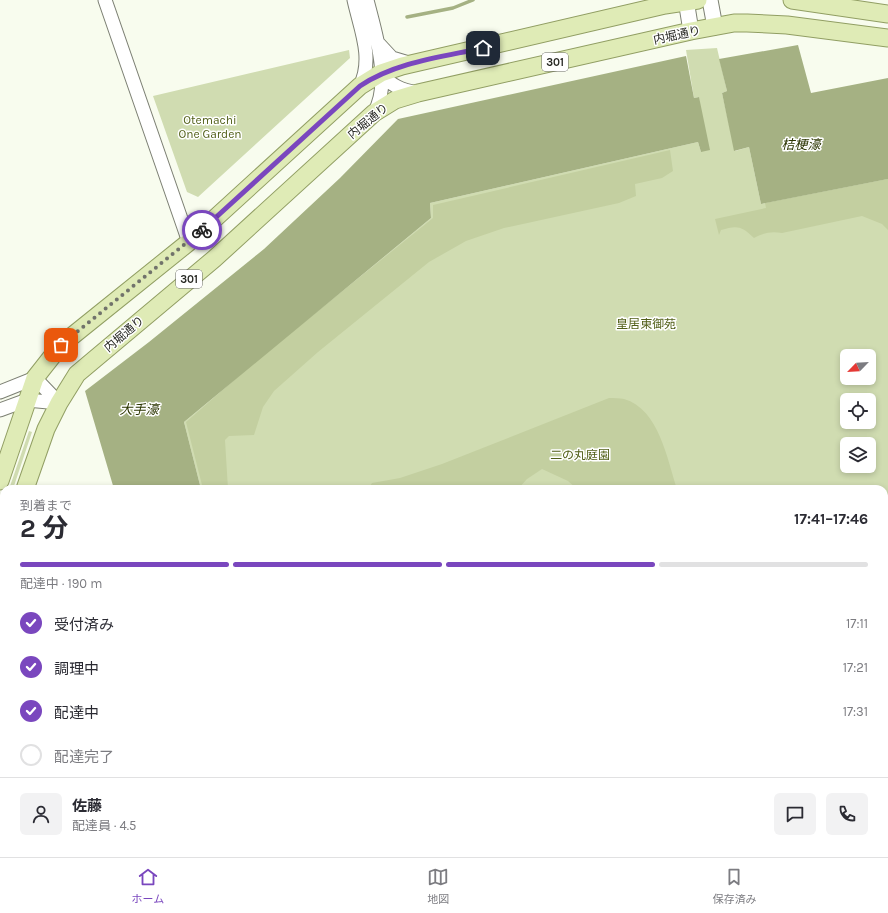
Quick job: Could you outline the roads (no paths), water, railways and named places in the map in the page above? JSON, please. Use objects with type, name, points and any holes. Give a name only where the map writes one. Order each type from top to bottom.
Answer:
[{"type":"main road","points":[[710,0],[715,27]]},
{"type":"main road","points":[[792,0],[888,14]]},
{"type":"main road","name":"301","points":[[0,481],[35,378],[61,345],[189,242],[360,86],[381,73],[413,64],[665,5],[690,1]]},
{"type":"main road","points":[[690,1],[692,31]]},
{"type":"main road","name":"内堀通り","points":[[26,485],[46,429],[59,403],[77,374],[214,259],[374,113],[395,100],[418,93],[692,31],[734,23],[787,25],[888,38]]},
{"type":"main road","points":[[0,445],[3,456],[0,473]]},
{"type":"street","points":[[105,0],[189,242]]},
{"type":"street","points":[[354,0],[365,48],[367,67],[360,86]]},
{"type":"street","points":[[367,0],[379,44],[381,73],[382,96],[374,113]]},
{"type":"street","points":[[379,44],[392,58],[413,64]]},
{"type":"street","points":[[365,48],[389,83],[397,88],[418,93]]},
{"type":"street","points":[[0,392],[35,378],[59,403]]},
{"type":"street","points":[[0,410],[27,400],[59,403]]},
{"type":"water","name":"桔梗濠","points":[[798,45],[811,93],[888,78],[888,179],[761,204],[749,147],[734,151],[722,93],[727,91],[719,59]]},
{"type":"water","name":"大手濠","points":[[686,56],[694,98],[699,97],[710,150],[701,152],[698,142],[430,203],[431,218],[184,422],[200,485],[113,485],[85,391],[149,342],[264,249],[340,178],[398,119]]},
{"type":"waterway","points":[[407,17],[453,8],[473,0]]},
{"type":"park label","name":"Otemachi One Garden","points":[[210,127]]},
{"type":"park label","name":"皇居東御苑","points":[[646,324]]},
{"type":"park label","name":"二の丸庭園","points":[[580,455]]}]
